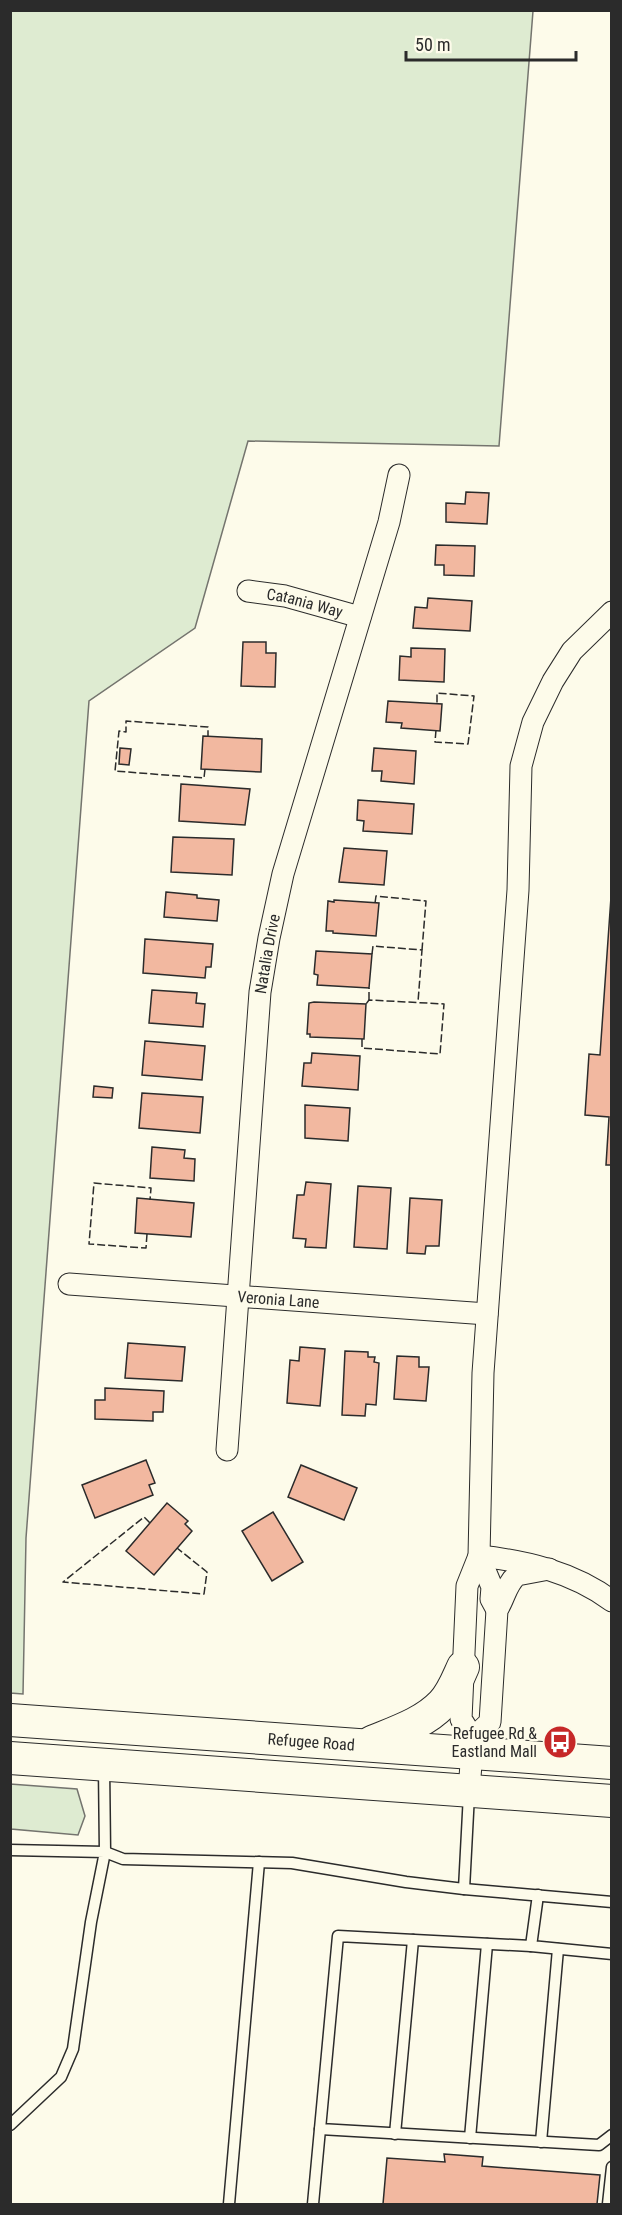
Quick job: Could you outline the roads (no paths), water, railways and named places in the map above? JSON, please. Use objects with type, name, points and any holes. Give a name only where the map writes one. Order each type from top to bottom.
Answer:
[{"type":"main road","points":[[365,1744],[412,1725],[442,1704],[453,1689],[463,1667]]},
{"type":"main road","name":"Refugee Road","points":[[10,1720],[365,1744],[473,1746],[612,1763]]},
{"type":"main road","points":[[10,1758],[612,1801]]},
{"type":"street","name":"Natalia Drive","points":[[227,1450],[260,992],[269,938],[283,874],[389,522],[399,475]]},
{"type":"street","name":"Catania Way","points":[[248,591],[295,598],[360,617]]},
{"type":"street","points":[[469,1790],[473,1746],[461,1719],[467,1586],[479,1556],[482,1391],[518,890],[521,766],[533,722],[553,681],[572,651],[612,612]]},
{"type":"street","name":"Veronia Lane","points":[[69,1284],[487,1314]]},
{"type":"street","points":[[479,1556],[524,1561],[549,1569],[595,1590],[612,1601]]},
{"type":"street","points":[[479,1556],[492,1587],[491,1599],[497,1610]]},
{"type":"street","points":[[473,1746],[490,1722],[497,1610],[509,1584],[517,1575],[549,1569]]},
{"type":"lane","points":[[10,2125],[61,2077],[74,2049],[91,1922],[105,1852],[104,1764]]},
{"type":"lane","points":[[464,1889],[469,1790]]},
{"type":"lane","points":[[10,1850],[105,1852],[123,1859],[292,1863],[406,1882],[612,1902]]},
{"type":"lane","points":[[229,2205],[259,1862]]},
{"type":"lane","points":[[531,1946],[538,1895]]},
{"type":"lane","points":[[313,2205],[338,1936],[531,1946],[612,1954]]},
{"type":"lane","points":[[395,2134],[413,1940]]},
{"type":"lane","points":[[470,2138],[487,1944]]},
{"type":"lane","points":[[541,2142],[558,1949]]},
{"type":"lane","points":[[320,2129],[599,2145],[612,2135]]},
{"type":"lane","points":[[608,2205],[612,2167]]},
{"type":"place","name":"Refugee Rd & Eastland Mall","points":[[560,1742]]}]
